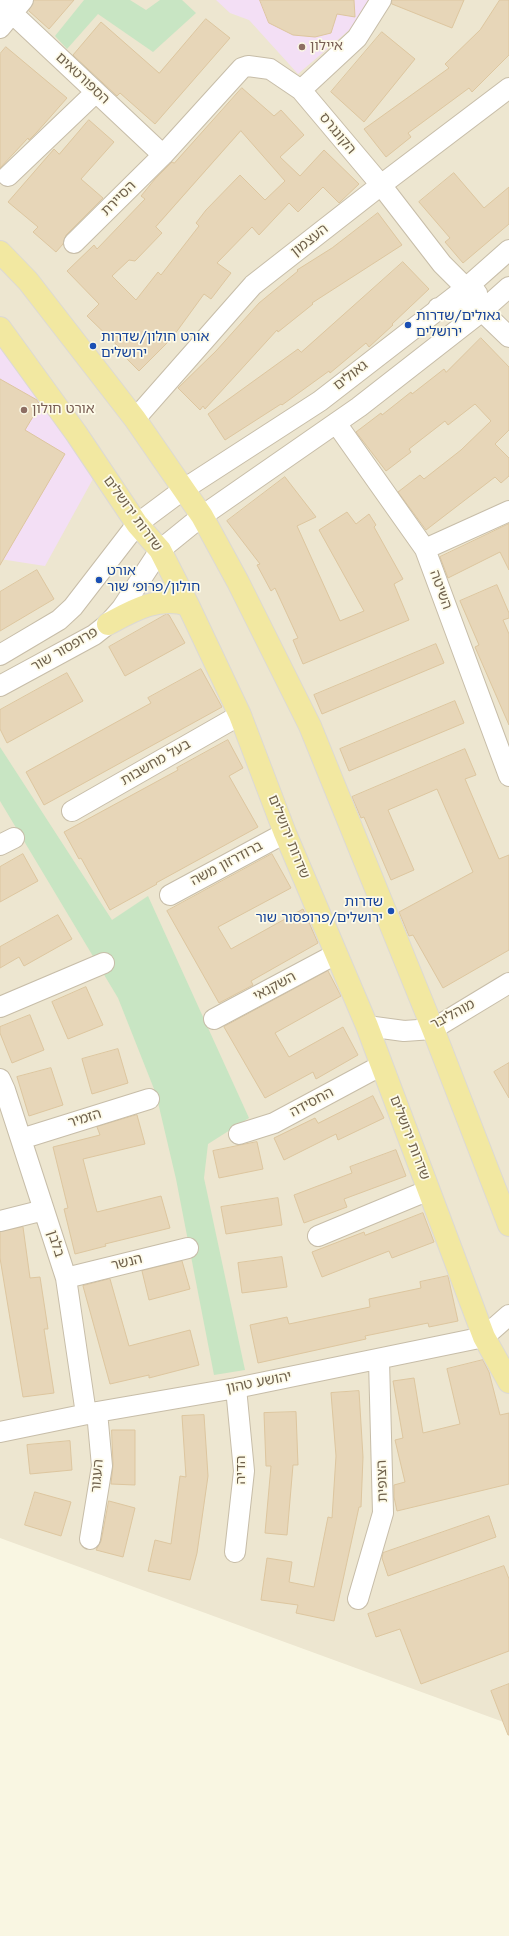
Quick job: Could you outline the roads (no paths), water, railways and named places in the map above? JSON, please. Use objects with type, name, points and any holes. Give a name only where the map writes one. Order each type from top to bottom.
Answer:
[{"type":"main road","points":[[0,252],[28,281],[134,419],[202,516],[238,582],[310,726],[509,1225]]},
{"type":"main road","name":"שדרות ירושלים","points":[[0,328],[76,433],[137,524],[160,550],[188,605],[240,715],[285,833],[368,1026],[484,1337],[509,1382]]},
{"type":"main road","points":[[108,624],[130,612],[152,604],[179,602],[188,605]]},
{"type":"street","points":[[301,90],[357,38],[381,0]]},
{"type":"street","name":"הספורטאים","points":[[9,11],[163,155]]},
{"type":"street","name":"הקונגרס","points":[[163,155],[242,68],[248,66],[270,69],[301,90],[381,185],[442,264],[466,288],[474,293],[484,294],[506,289]]},
{"type":"street","name":"העצמון","points":[[134,419],[253,285],[509,88]]},
{"type":"street","points":[[8,176],[96,92]]},
{"type":"street","name":"הסיירת","points":[[74,243],[163,155]]},
{"type":"street","name":"גאולים","points":[[184,489],[320,401],[438,308],[466,288],[509,250]]},
{"type":"street","name":"גאולים","points":[[202,516],[359,407],[482,311],[506,289]]},
{"type":"street","points":[[438,308],[463,306],[482,311],[509,337]]},
{"type":"street","name":"השיטה","points":[[336,423],[425,549],[509,776]]},
{"type":"street","name":"פרופסור שור","points":[[0,654],[59,620],[73,607],[137,524],[184,489]]},
{"type":"street","points":[[425,549],[509,511]]},
{"type":"street","name":"פרופסור שור","points":[[0,686],[94,635],[108,624],[122,608],[160,550],[202,516]]},
{"type":"street","name":"בעל מחשבות","points":[[72,811],[240,715]]},
{"type":"street","name":"ברודרזון משה","points":[[170,895],[285,833]]},
{"type":"street","name":"השקנאי","points":[[214,1019],[336,954]]},
{"type":"street","points":[[0,1007],[104,963]]},
{"type":"street","name":"מוהליבר","points":[[368,1026],[404,1031],[432,1029],[509,983]]},
{"type":"street","name":"החסידה","points":[[239,1134],[274,1123],[382,1065]]},
{"type":"street","name":"בלבן","points":[[0,1079],[66,1278],[91,1413]]},
{"type":"street","name":"הזמיר","points":[[21,1139],[149,1099]]},
{"type":"street","points":[[318,1236],[429,1190]]},
{"type":"street","points":[[0,1221],[44,1210]]},
{"type":"street","name":"הנשר","points":[[66,1278],[188,1248]]},
{"type":"street","name":"יהושע טהון","points":[[0,1432],[91,1413],[236,1388],[379,1360],[484,1337],[509,1315]]},
{"type":"street","name":"הצופית","points":[[358,1599],[384,1513],[379,1360]]},
{"type":"street","name":"הדיה","points":[[235,1552],[244,1471],[236,1388]]},
{"type":"street","name":"העגור","points":[[90,1539],[102,1466],[91,1413]]},
{"type":"place","name":"איילון","points":[[302,47]]},
{"type":"place","name":"גאולים/שדרות ירושלים","points":[[408,325]]},
{"type":"place","name":"אורט חולון/שדרות ירושלים","points":[[93,346]]},
{"type":"place","name":"אורט חולון","points":[[24,410]]},
{"type":"place","name":"אורט חולון/פרופ׳ שור","points":[[99,580]]},
{"type":"place","name":"שדרות ירושלים/פרופסור שור","points":[[391,911]]}]
